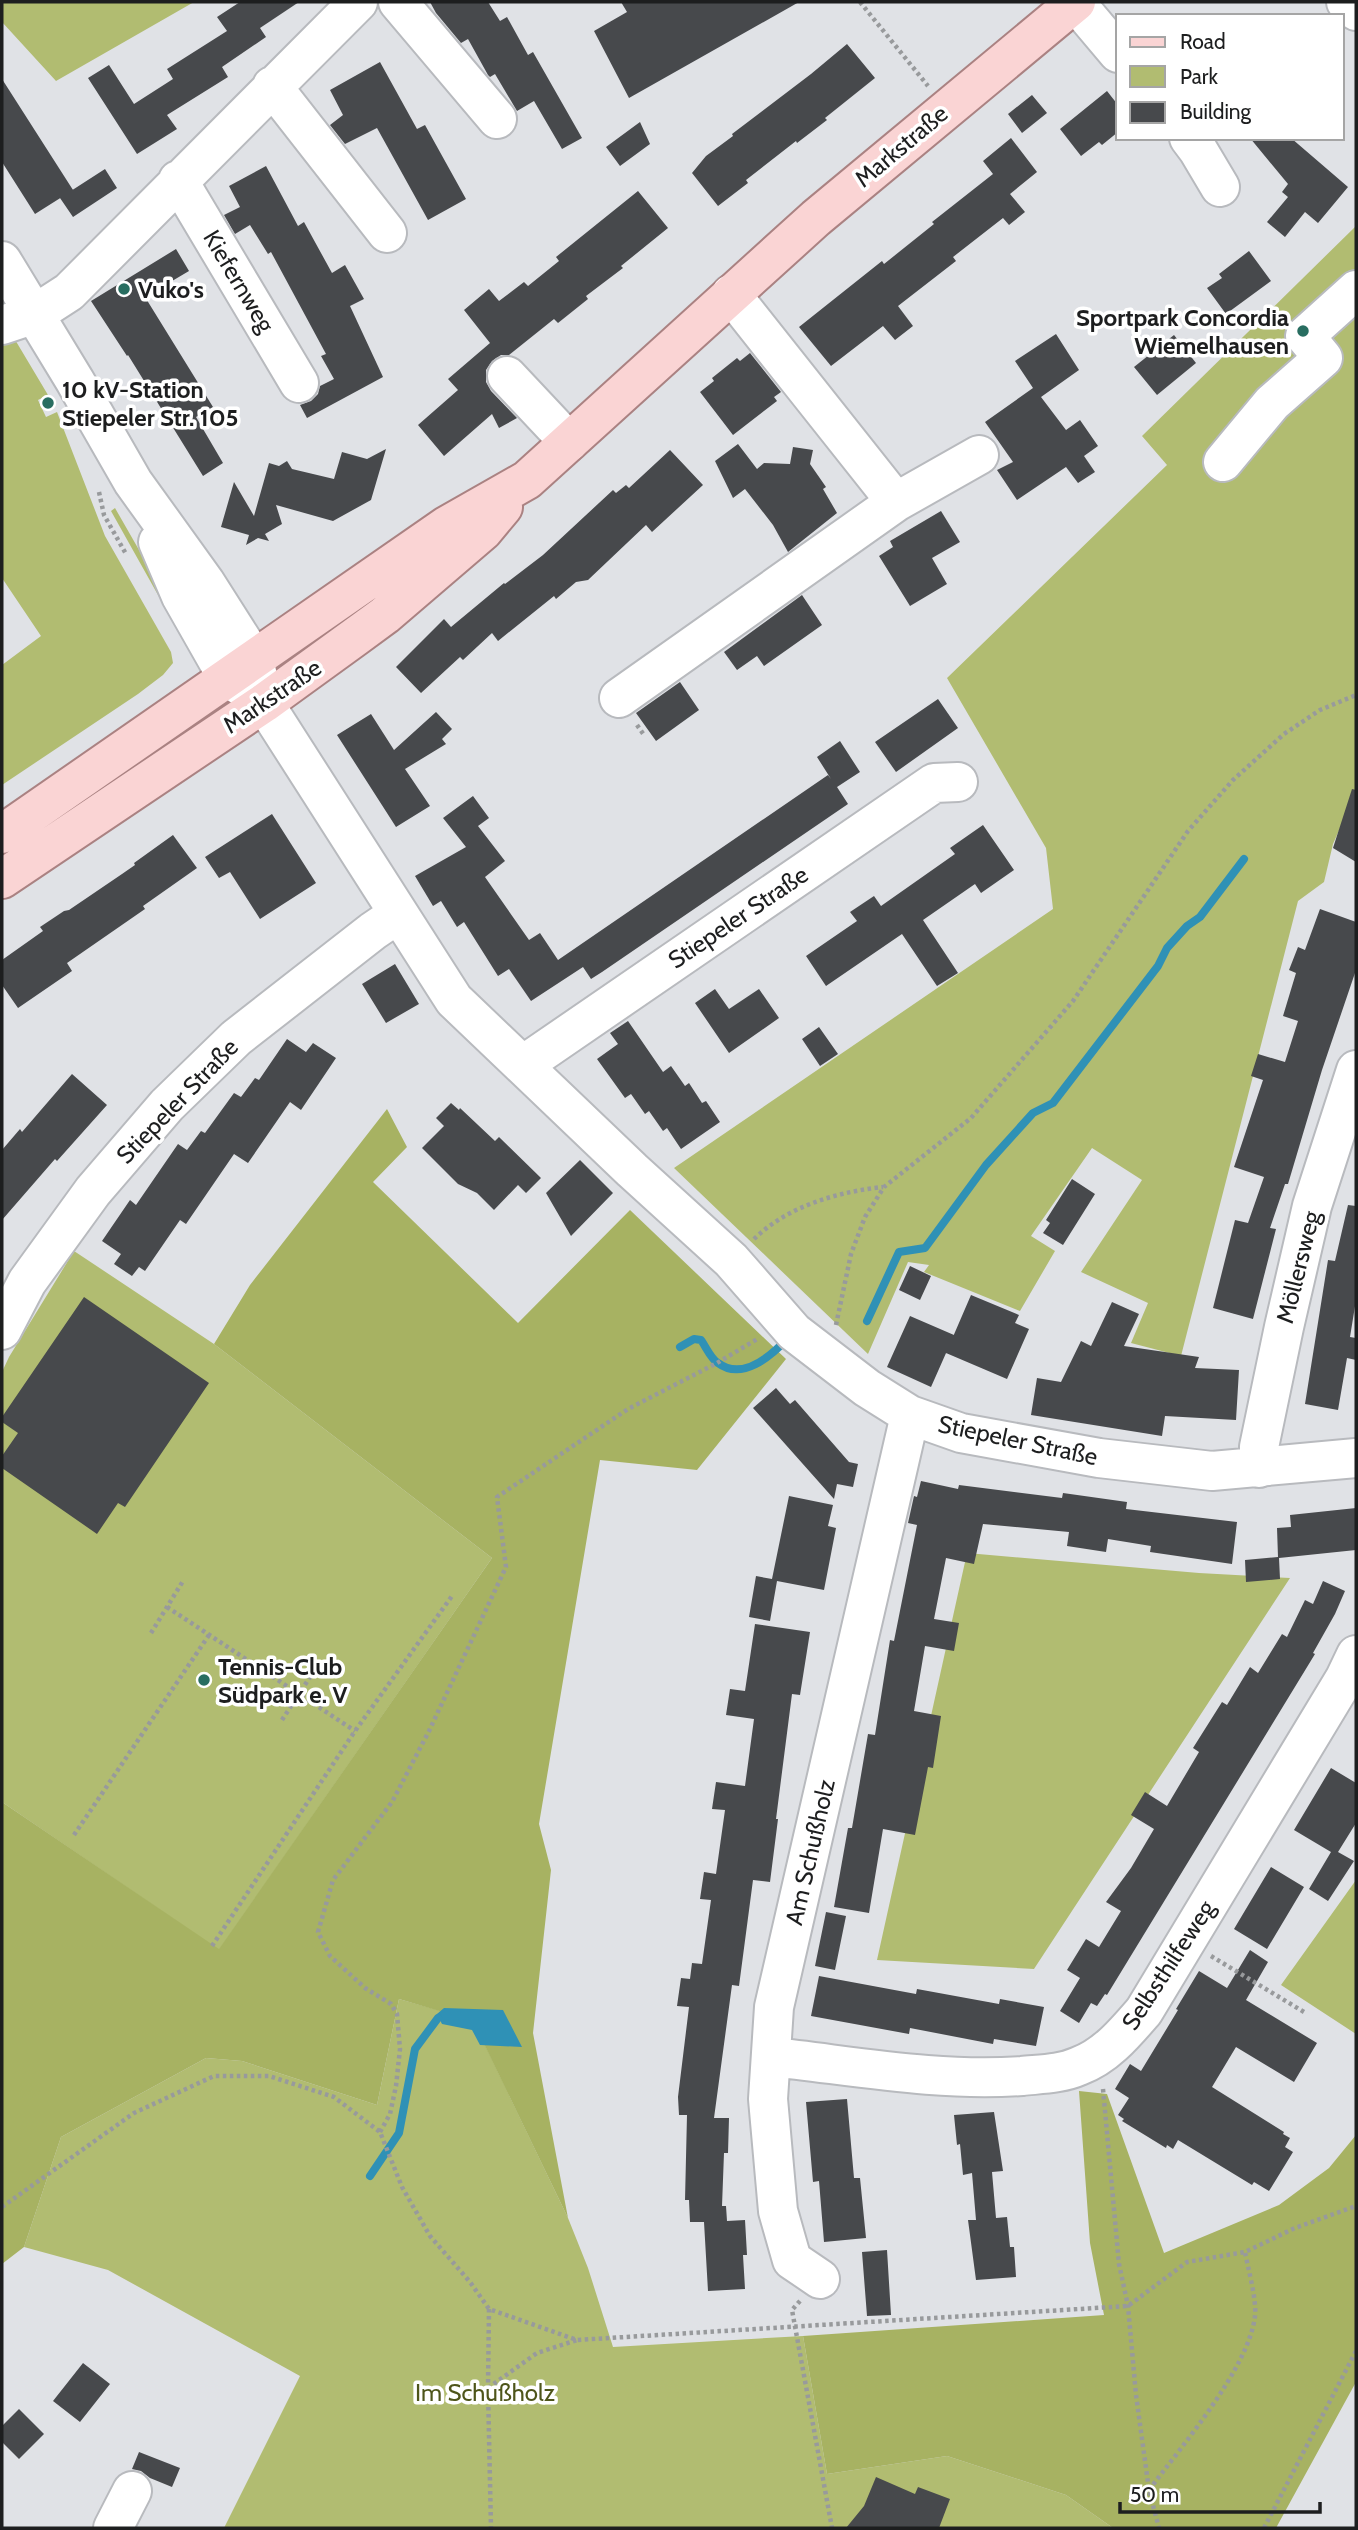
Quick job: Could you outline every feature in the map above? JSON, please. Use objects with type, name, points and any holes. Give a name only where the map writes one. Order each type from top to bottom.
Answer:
[{"type":"main road","name":"Markstraße","points":[[2,879],[264,703],[385,615],[483,531],[520,486],[816,218],[1076,2]]},
{"type":"main road","name":"Markstraße","points":[[2,834],[446,526],[520,486]]},
{"type":"street","points":[[398,2],[497,119]]},
{"type":"street","name":"Markstraße","points":[[1076,2],[1116,51]]},
{"type":"street","points":[[19,320],[69,292],[351,4]]},
{"type":"street","points":[[272,86],[387,233]]},
{"type":"street","points":[[1190,140],[1220,187]]},
{"type":"street","name":"Kiefernweg","points":[[178,180],[299,383]]},
{"type":"street","name":"Stiepeler Straße","points":[[2,261],[19,320],[205,582],[241,668],[454,1000],[632,1170],[731,1260],[784,1322],[867,1388],[910,1415],[961,1433],[1099,1458],[1212,1471],[1356,1458]]},
{"type":"street","points":[[1223,462],[1272,403],[1322,358],[1305,336],[1356,290]]},
{"type":"street","points":[[731,294],[896,502]]},
{"type":"street","points":[[507,376],[569,442]]},
{"type":"street","points":[[619,698],[896,502],[979,455]]},
{"type":"street","name":"Stiepeler Straße","points":[[523,1065],[934,783],[958,782]]},
{"type":"street","name":"Stiepeler Straße","points":[[2,1330],[27,1282],[93,1191],[166,1105],[236,1038],[398,914]]},
{"type":"street","name":"Möllersweg","points":[[1259,1468],[1259,1447],[1283,1327],[1312,1206],[1356,1070]]},
{"type":"street","name":"Am Schußholz","points":[[820,2279],[792,2260],[778,2211],[768,2099],[774,2007],[910,1415]]},
{"type":"street","name":"Selbsthilfeweg","points":[[772,2057],[930,2075],[984,2078],[1056,2073],[1080,2066],[1099,2056],[1123,2035],[1143,2011],[1345,1678],[1356,1655]]},
{"type":"street","points":[[113,2528],[132,2491]]},
{"type":"path","points":[[860,2],[945,109]]},
{"type":"path","points":[[816,1347],[838,1323],[851,1254],[865,1217],[884,1187],[971,1118],[1073,1001],[1188,831],[1233,780],[1284,734],[1320,710],[1356,695]]},
{"type":"path","points":[[731,1260],[763,1230],[795,1209],[858,1190],[884,1187]]},
{"type":"path","points":[[380,2132],[390,2114],[396,2086],[400,2049],[397,2014],[391,2004],[365,1988],[330,1956],[318,1932],[333,1881],[392,1802],[429,1731],[506,1567],[498,1497],[628,1409],[717,1363],[784,1322]]},
{"type":"path","points":[[151,1633],[183,1581]]},
{"type":"path","points":[[212,1946],[355,1731],[452,1596]]},
{"type":"path","points":[[167,1607],[355,1731]]},
{"type":"path","points":[[75,1835],[209,1634]]},
{"type":"path","points":[[282,1720],[313,1674]]},
{"type":"path","points":[[1186,1941],[1304,2012]]},
{"type":"path","points":[[1099,2056],[1119,2264],[1128,2305],[1136,2395],[1149,2490],[1159,2528]]},
{"type":"path","points":[[2,2207],[134,2113],[214,2076],[269,2076],[334,2097],[380,2132],[402,2187],[430,2236],[489,2309],[577,2340]]},
{"type":"path","points":[[488,2389],[537,2353],[577,2340],[1128,2305],[1187,2262],[1245,2252],[1295,2228],[1356,2206]]},
{"type":"path","points":[[1149,2490],[1197,2427],[1243,2356],[1255,2314],[1245,2252]]},
{"type":"path","points":[[820,2279],[792,2310],[832,2528]]},
{"type":"path","points":[[489,2309],[491,2528]]},
{"type":"path","points":[[1264,2528],[1356,2351]]},
{"type":"green space","points":[[2,2],[194,2],[56,81],[2,22]]},
{"type":"green space","points":[[1356,226],[1356,792],[1333,844],[1324,882],[1298,901],[1181,1356],[1131,1343],[1148,1303],[1081,1272],[1142,1180],[1092,1148],[1031,1236],[1055,1251],[1020,1311],[924,1272],[929,1265],[908,1262],[868,1354],[674,1168],[1053,909],[1046,848],[947,678],[1167,465],[1142,436]]},
{"type":"green space","points":[[14,338],[48,395],[38,400],[46,417],[57,412],[105,536],[171,652],[173,663],[163,675],[138,694],[2,785],[2,665],[41,636],[2,578],[2,344]]},
{"type":"green space","points":[[115,508],[186,632],[181,636],[111,511]]},
{"type":"green space","points":[[387,1109],[407,1147],[373,1182],[518,1323],[630,1210],[786,1359],[697,1470],[600,1460],[539,1824],[551,1870],[533,2033],[568,2218],[473,2021],[399,1999],[377,2105],[242,2061],[206,2058],[61,2137],[24,2247],[2,2264],[2,1802],[219,1949],[492,1558],[214,1344],[250,1285]]},
{"type":"green space","name":"Tennis-Club Südpark e. V","points":[[74,1251],[214,1344],[492,1558],[219,1950],[2,1802],[2,1372]]},
{"type":"green space","points":[[967,1553],[1290,1578],[1034,1969],[877,1960]]},
{"type":"green space","points":[[1356,1880],[1356,2034],[1281,1985]]},
{"type":"green space","name":"Im Schußholz","points":[[399,1999],[473,2020],[568,2218],[588,2268],[613,2347],[803,2336],[827,2474],[947,2456],[1066,2495],[1113,2528],[224,2528],[300,2376],[108,2270],[24,2247],[61,2137],[206,2058],[242,2061],[377,2105]]},
{"type":"green space","points":[[1079,2091],[1107,2094],[1164,2253],[1279,2205],[1329,2168],[1356,2135],[1356,2382],[1276,2528],[1113,2528],[1066,2495],[947,2456],[827,2474],[803,2336],[1104,2315],[1090,2243]]},
{"type":"water","points":[[444,2008],[503,2010],[522,2047],[480,2045],[472,2030],[442,2024],[437,2014]]},
{"type":"building","points":[[240,2],[299,2],[260,28],[266,37],[222,67],[228,77],[167,115],[177,129],[137,154],[88,78],[109,65],[134,104],[173,79],[167,69],[227,31],[217,17]]},
{"type":"building","points":[[430,2],[488,2],[500,21],[507,17],[528,55],[533,52],[582,138],[562,149],[534,101],[517,111],[495,74],[490,77],[488,75],[468,39],[461,43]]},
{"type":"building","points":[[621,2],[799,2],[629,98],[594,31],[627,12]]},
{"type":"building","points":[[847,44],[875,78],[825,118],[827,120],[746,180],[748,183],[718,206],[692,173],[706,156],[733,136],[732,134]]},
{"type":"building","points":[[380,62],[417,129],[425,125],[466,199],[428,220],[377,128],[345,144],[330,125],[343,115],[330,90]]},
{"type":"building","points":[[2,79],[73,190],[35,214],[2,162]]},
{"type":"building","points":[[1107,91],[1116,102],[1116,134],[1102,145],[1099,142],[1081,156],[1060,129]]},
{"type":"building","points":[[1032,95],[1047,113],[1022,133],[1008,114]]},
{"type":"building","points":[[640,122],[650,144],[620,166],[606,147]]},
{"type":"building","points":[[1011,138],[1037,172],[1010,194],[1025,212],[1009,225],[1003,218],[953,257],[956,261],[898,306],[913,326],[895,340],[883,326],[831,366],[799,327],[882,261],[884,264],[993,174],[983,161]]},
{"type":"building","points":[[1252,140],[1293,140],[1348,187],[1318,223],[1305,212],[1285,237],[1267,222],[1288,197],[1282,192],[1288,184]]},
{"type":"building","points":[[266,166],[298,226],[304,222],[332,273],[345,265],[364,299],[350,306],[383,377],[307,418],[300,405],[311,401],[318,394],[320,386],[334,379],[321,356],[326,354],[271,252],[268,254],[250,225],[235,234],[224,215],[240,207],[229,186]]},
{"type":"building","points":[[105,169],[117,188],[73,217],[60,198]]},
{"type":"building","points":[[638,191],[668,228],[586,296],[588,299],[558,323],[554,319],[509,355],[501,355],[492,361],[486,370],[486,382],[517,418],[499,428],[492,414],[444,456],[418,425],[458,390],[448,379],[490,343],[464,310],[489,289],[499,301],[524,282],[528,286],[559,261],[556,257]]},
{"type":"building","points":[[176,249],[189,271],[145,297],[213,407],[196,417],[223,463],[203,476],[91,301]]},
{"type":"building","points":[[1249,251],[1271,281],[1226,314],[1207,288],[1222,278],[1219,274]]},
{"type":"building","points":[[1056,334],[1079,370],[1041,397],[1066,430],[1080,420],[1098,446],[1084,456],[1095,472],[1078,483],[1066,467],[1017,500],[997,470],[1013,462],[985,422],[1033,388],[1015,361]]},
{"type":"building","points":[[1174,335],[1196,363],[1157,395],[1134,367]]},
{"type":"building","points":[[750,353],[781,392],[774,397],[777,401],[733,435],[700,392],[714,381],[712,378],[737,358],[740,361]]},
{"type":"building","points":[[738,444],[757,469],[764,463],[790,464],[793,447],[813,450],[810,464],[826,487],[823,489],[837,513],[788,552],[773,525],[745,489],[733,498],[715,461]]},
{"type":"building","points":[[386,449],[371,500],[333,521],[276,505],[282,524],[265,534],[269,541],[258,538],[246,545],[249,535],[221,527],[234,482],[254,516],[269,463],[279,466],[287,461],[292,469],[334,479],[342,452],[367,459]]},
{"type":"building","points":[[670,450],[703,485],[652,532],[646,525],[588,580],[576,582],[556,599],[554,596],[498,641],[492,633],[463,660],[460,657],[421,693],[396,667],[444,619],[451,627],[543,555],[613,490],[616,493],[626,485],[629,488]]},
{"type":"building","points":[[941,511],[960,542],[932,558],[947,584],[910,606],[879,556],[893,547],[890,541]]},
{"type":"building","points":[[802,595],[822,625],[764,666],[757,656],[737,670],[724,652]]},
{"type":"building","points":[[680,682],[699,710],[656,741],[636,713]]},
{"type":"building","points":[[938,699],[958,728],[896,772],[875,742]]},
{"type":"building","points":[[436,712],[452,729],[442,739],[446,744],[405,769],[430,806],[396,827],[337,735],[371,714],[394,750]]},
{"type":"building","points":[[840,741],[860,772],[837,787],[848,804],[591,979],[583,967],[531,1001],[509,969],[498,976],[464,922],[457,927],[441,901],[433,906],[415,876],[466,847],[443,818],[473,796],[489,818],[478,826],[505,861],[485,877],[529,940],[540,933],[558,960],[828,775],[831,779],[817,757]]},
{"type":"building","points":[[1352,789],[1356,790],[1356,862],[1333,848]]},
{"type":"building","points":[[272,814],[316,883],[260,919],[230,872],[219,878],[205,857]]},
{"type":"building","points":[[983,825],[1014,870],[981,893],[975,884],[923,920],[958,973],[937,986],[902,934],[826,986],[806,956],[857,921],[850,912],[874,896],[881,906],[955,854],[950,848]]},
{"type":"building","points":[[173,835],[197,868],[143,906],[145,909],[67,963],[72,971],[18,1008],[2,985],[2,960],[43,931],[40,927],[122,874]]},
{"type":"building","points":[[1320,909],[1356,922],[1356,970],[1322,1070],[1288,1184],[1285,1184],[1270,1228],[1276,1229],[1253,1319],[1213,1308],[1235,1220],[1248,1223],[1264,1177],[1234,1167],[1263,1080],[1251,1076],[1258,1054],[1285,1062],[1298,1021],[1283,1016],[1296,973],[1289,970],[1298,947],[1305,950]]},
{"type":"building","points":[[395,964],[419,1004],[386,1023],[362,984]]},
{"type":"building","points":[[715,989],[729,1009],[759,989],[779,1018],[729,1053],[695,1003]]},
{"type":"building","points":[[628,1021],[663,1072],[671,1066],[685,1086],[689,1083],[702,1103],[706,1101],[720,1122],[681,1149],[667,1128],[663,1131],[649,1111],[645,1114],[631,1094],[625,1098],[597,1059],[618,1044],[610,1033]]},
{"type":"building","points":[[819,1027],[838,1054],[820,1066],[802,1039]]},
{"type":"building","points":[[287,1039],[306,1052],[313,1043],[336,1058],[301,1110],[290,1102],[248,1163],[234,1154],[186,1224],[180,1220],[145,1271],[139,1267],[132,1276],[114,1264],[121,1254],[102,1241],[130,1200],[136,1205],[178,1144],[187,1150],[201,1131],[205,1133],[234,1093],[241,1097],[255,1078],[259,1080]]},
{"type":"building","points":[[72,1074],[107,1105],[2,1220],[2,1150],[20,1129],[22,1132]]},
{"type":"building","points":[[451,1103],[495,1141],[499,1137],[541,1178],[526,1193],[518,1185],[494,1210],[477,1193],[458,1184],[422,1148],[444,1126],[436,1118]]},
{"type":"building","points":[[580,1160],[613,1193],[571,1236],[546,1193]]},
{"type":"building","points":[[1072,1179],[1095,1194],[1063,1245],[1043,1233],[1050,1223],[1046,1220]]},
{"type":"building","points":[[1348,1205],[1356,1206],[1356,1300],[1350,1337],[1356,1338],[1356,1360],[1347,1358],[1338,1410],[1305,1404],[1328,1260],[1335,1261]]},
{"type":"building","points":[[910,1266],[931,1276],[920,1300],[899,1290]]},
{"type":"building","points":[[971,1295],[1019,1315],[1015,1323],[1029,1329],[1007,1379],[946,1353]]},
{"type":"building","points":[[84,1297],[209,1383],[125,1507],[118,1503],[97,1534],[2,1468],[2,1456],[18,1433],[2,1422],[2,1417]]},
{"type":"building","points":[[1112,1302],[1139,1314],[1124,1346],[1199,1357],[1195,1368],[1239,1370],[1236,1420],[1165,1416],[1162,1436],[1031,1415],[1037,1378],[1061,1382],[1081,1341],[1091,1346]]},
{"type":"building","points":[[910,1316],[954,1335],[931,1387],[887,1367]]},
{"type":"building","points":[[776,1388],[790,1404],[795,1400],[849,1462],[858,1464],[853,1487],[837,1484],[834,1499],[753,1408]]},
{"type":"building","points":[[921,1481],[958,1489],[959,1485],[1062,1498],[1063,1493],[1127,1502],[1126,1509],[1237,1522],[1232,1564],[1150,1552],[1151,1546],[1108,1539],[1106,1552],[1067,1546],[1069,1532],[983,1524],[974,1564],[946,1558],[934,1619],[959,1623],[954,1651],[925,1646],[914,1711],[941,1716],[933,1768],[928,1767],[915,1835],[883,1829],[869,1913],[834,1907],[848,1828],[852,1828],[868,1734],[875,1735],[890,1640],[894,1641],[917,1525],[908,1523],[914,1496],[917,1497]]},
{"type":"building","points":[[789,1496],[833,1505],[828,1526],[836,1528],[824,1590],[777,1581],[770,1621],[749,1617],[756,1576],[772,1579]]},
{"type":"building","points":[[1356,1508],[1356,1550],[1279,1558],[1280,1579],[1246,1582],[1245,1560],[1278,1557],[1277,1528],[1291,1527],[1290,1515]]},
{"type":"building","points":[[1323,1581],[1345,1591],[1313,1653],[1315,1654],[1107,1995],[1105,1994],[1097,2006],[1091,2003],[1079,2023],[1060,2011],[1080,1978],[1067,1970],[1086,1939],[1099,1947],[1121,1911],[1106,1902],[1131,1868],[1154,1829],[1131,1815],[1145,1792],[1167,1806],[1199,1752],[1193,1748],[1222,1702],[1227,1705],[1250,1667],[1258,1673],[1282,1634],[1287,1637],[1305,1600],[1313,1604]]},
{"type":"building","points":[[755,1624],[810,1632],[800,1695],[792,1694],[770,1882],[753,1880],[739,1986],[732,1985],[714,2118],[729,2118],[728,2153],[724,2153],[722,2206],[726,2206],[727,2221],[745,2220],[745,2289],[708,2291],[704,2222],[690,2222],[689,2200],[685,2200],[687,2115],[679,2115],[678,2097],[689,2007],[677,2006],[681,1978],[690,1979],[692,1963],[702,1964],[711,1900],[700,1899],[704,1872],[716,1874],[725,1810],[712,1809],[716,1782],[745,1786],[754,1719],[726,1715],[730,1689],[745,1691]]},
{"type":"building","points":[[1331,1768],[1356,1783],[1356,1823],[1338,1852],[1354,1861],[1328,1901],[1309,1889],[1331,1852],[1294,1830]]},
{"type":"building","points":[[1271,1867],[1304,1887],[1267,1949],[1234,1929]]},
{"type":"building","points":[[826,1912],[846,1916],[835,1970],[815,1966]]},
{"type":"building","points":[[1250,1950],[1268,1962],[1246,2000],[1317,2043],[1294,2082],[1236,2047],[1212,2087],[1290,2138],[1285,2147],[1293,2152],[1269,2191],[1254,2182],[1252,2185],[1178,2140],[1173,2149],[1167,2145],[1166,2148],[1122,2121],[1124,2119],[1118,2115],[1129,2098],[1115,2089],[1130,2064],[1141,2071],[1199,1971],[1227,1988]]},
{"type":"building","points":[[819,1976],[916,1994],[917,1989],[999,2004],[1000,1999],[1044,2007],[1036,2046],[994,2039],[993,2044],[910,2028],[909,2034],[811,2016]]},
{"type":"building","points":[[847,2099],[854,2178],[860,2178],[866,2238],[824,2242],[819,2181],[813,2182],[806,2102]]},
{"type":"building","points":[[994,2112],[1003,2171],[992,2172],[996,2218],[1007,2217],[1010,2247],[1014,2247],[1016,2277],[976,2280],[968,2220],[976,2220],[972,2173],[963,2175],[954,2115]]},
{"type":"building","points":[[887,2250],[891,2315],[867,2316],[862,2252]]},
{"type":"building","points":[[83,2363],[110,2384],[80,2422],[53,2401]]},
{"type":"building","points":[[19,2409],[44,2434],[19,2459],[2,2442],[2,2426]]},
{"type":"building","points":[[139,2452],[180,2468],[172,2487],[132,2469]]},
{"type":"building","points":[[876,2477],[915,2494],[918,2487],[950,2499],[939,2528],[846,2528],[864,2506]]},
{"type":"waterway","points":[[867,1321],[899,1252],[925,1248],[986,1165],[1033,1113],[1053,1103],[1158,966],[1167,948],[1187,926],[1200,917],[1244,859]]},
{"type":"waterway","points":[[680,1347],[694,1339],[701,1340],[715,1361],[727,1368],[737,1369],[756,1364],[787,1339]]},
{"type":"waterway","points":[[370,2176],[399,2133],[415,2049],[438,2018]]},
{"type":"place","name":"Vuko's","points":[[124,289]]},
{"type":"place","name":"Sportpark Concordia Wiemelhausen","points":[[1303,331]]},
{"type":"place","name":"10 kV-Station Stiepeler Str. 105","points":[[48,403]]},
{"type":"place","name":"Tennis-Club Südpark e. V","points":[[204,1680]]}]
